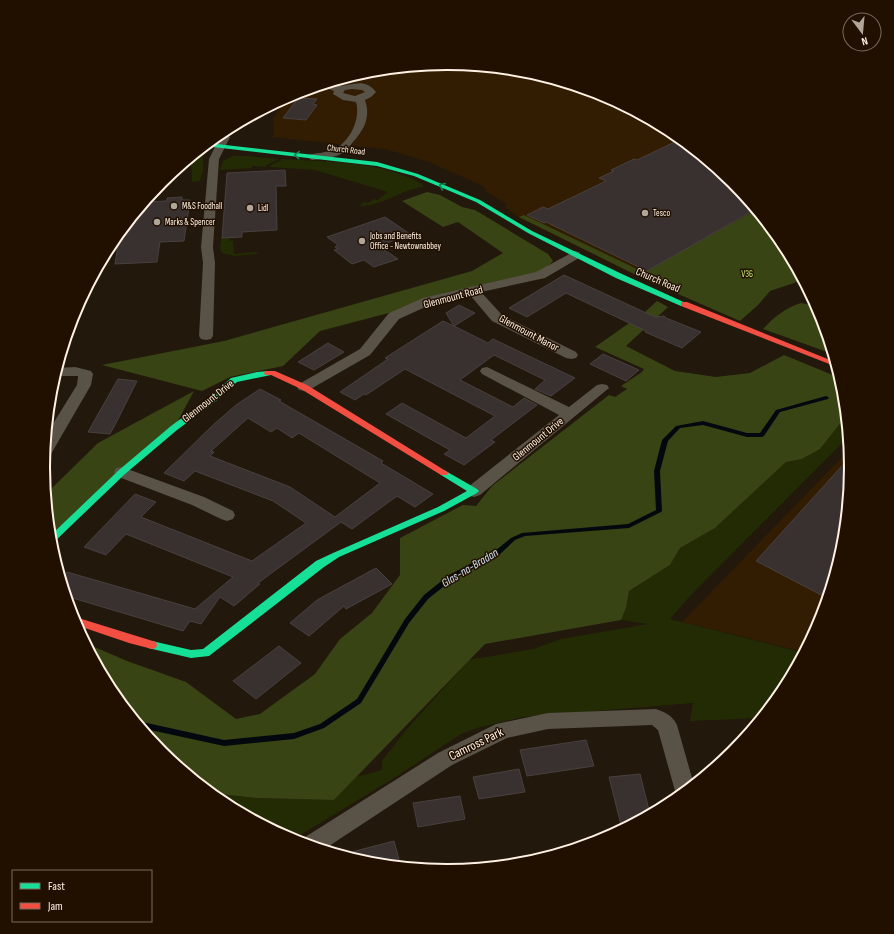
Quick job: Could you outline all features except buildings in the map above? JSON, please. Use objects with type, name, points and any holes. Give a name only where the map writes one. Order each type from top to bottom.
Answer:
[{"type":"street","points":[[332,87],[339,90],[346,87],[365,87],[370,90],[370,94],[359,98],[344,98],[338,94],[339,90]]},
{"type":"street","points":[[312,157],[326,155],[341,150],[355,135],[363,119],[363,110],[359,98]]},
{"type":"street","points":[[206,336],[209,263],[207,247],[212,172],[214,158],[224,139]]},
{"type":"street","name":"Church Road","points":[[224,139],[312,157],[377,164],[416,175],[478,201],[514,223],[575,255],[674,300],[830,362]]},
{"type":"street","name":"Church Road","points":[[324,146],[341,150],[358,150]]},
{"type":"street","points":[[341,150],[377,164]]},
{"type":"street","name":"Church Road","points":[[456,182],[477,195],[478,201]]},
{"type":"street","name":"Glenmount Road","points":[[304,387],[365,352],[394,316],[428,301],[540,275],[575,255]]},
{"type":"street","name":"Glenmount Manor","points":[[473,291],[497,318],[571,355]]},
{"type":"street","points":[[51,440],[84,385],[86,374],[75,371],[62,372]]},
{"type":"street","points":[[487,371],[570,414]]},
{"type":"street","name":"Glenmount Drive","points":[[56,535],[122,472],[174,428],[213,399],[234,380],[257,374],[272,373],[304,387],[474,491]]},
{"type":"street","name":"Glenmount Drive","points":[[82,623],[129,639],[191,654],[205,652],[217,645],[320,564],[336,555],[441,509],[474,491],[602,388]]},
{"type":"street","points":[[122,472],[198,501],[227,515]]},
{"type":"street","name":"Camross Park","points":[[316,842],[445,759],[503,730],[548,721],[656,718],[667,725],[683,786]]},
{"type":"shaded area","points":[[447,70],[473,71],[499,73],[524,78],[575,91],[599,100],[646,123],[689,152],[709,169],[728,186],[754,215],[646,280],[518,217],[504,206],[507,204],[485,191],[487,190],[483,186],[429,162],[385,149],[271,137],[274,135],[273,119],[281,106],[295,100],[344,84],[395,73]]},
{"type":"shaded area","points":[[844,456],[841,519],[836,544],[823,595],[814,619],[799,651],[682,622]]},
{"type":"green space","points":[[201,155],[203,156],[203,170],[200,181],[192,182],[191,164]]},
{"type":"green space","points":[[233,156],[279,159],[266,167],[252,166],[252,168],[220,170],[223,161]]},
{"type":"green space","points":[[283,159],[336,162],[373,167],[407,176],[422,184],[423,187],[415,188],[376,204],[359,206],[364,202],[368,203],[374,199],[377,200],[388,192],[315,170],[270,167]]},
{"type":"green space","points":[[427,192],[440,195],[462,207],[475,210],[548,254],[553,261],[545,269],[530,276],[320,331],[283,366],[230,377],[202,391],[102,365],[224,341],[472,271],[503,253],[458,222],[443,227],[402,201]]},
{"type":"green space","name":"V36","points":[[751,213],[777,246],[798,282],[770,291],[758,305],[740,321],[646,280],[519,217],[524,215],[637,269],[645,271]]},
{"type":"green space","points":[[221,238],[230,238],[230,241],[233,240],[234,254],[257,252],[257,254],[235,256],[222,253],[220,248]]},
{"type":"green space","points":[[657,301],[668,307],[626,346],[675,371],[716,377],[750,373],[784,355],[833,375],[842,422],[820,449],[802,459],[786,462],[715,528],[680,548],[670,565],[629,591],[626,608],[621,620],[485,644],[334,800],[257,798],[222,794],[205,782],[166,748],[132,709],[117,688],[93,646],[127,661],[186,682],[236,719],[260,714],[315,674],[340,639],[372,613],[400,575],[400,538],[463,505],[476,506],[492,486],[609,395],[615,397],[627,389],[621,386],[642,372],[644,369],[595,347],[645,312]]},
{"type":"green space","points":[[801,303],[809,305],[827,352],[763,329],[780,313]]},
{"type":"green space","points":[[194,391],[174,428],[55,531],[51,489],[98,443]]},
{"type":"green space","points":[[842,422],[843,442],[690,596],[670,619],[799,652],[777,688],[754,718],[690,721],[693,703],[523,717],[477,728],[461,734],[391,780],[299,836],[248,811],[222,794],[257,798],[334,800],[356,777],[382,770],[382,761],[406,730],[469,660],[533,649],[561,639],[648,624],[621,620],[626,608],[629,591],[670,565],[680,548],[715,528],[786,462],[802,459],[820,449]]},
{"type":"waterway","name":"Glas-na-Bradan","points":[[146,726],[224,743],[294,736],[322,726],[359,701],[407,621],[426,597],[451,577],[497,553],[513,539],[524,534],[629,526],[659,511],[657,471],[665,440],[678,427],[703,423],[747,435],[762,435],[778,411],[826,398]]},
{"type":"traffic: fast","points":[[214,146],[377,164],[416,175],[478,201],[530,232],[619,276],[684,304]]},
{"type":"traffic: fast","points":[[56,535],[122,472],[174,428],[213,399],[234,380],[257,374],[268,373]]},
{"type":"traffic: fast","points":[[152,645],[191,654],[205,653],[320,564],[336,555],[441,509],[474,491],[444,473]]},
{"type":"traffic: jam","points":[[684,304],[830,362]]},
{"type":"traffic: jam","points":[[268,373],[272,373],[304,387],[444,473]]},
{"type":"traffic: jam","points":[[82,623],[152,645]]},
{"type":"place","name":"M&S Foodhall","points":[[174,206]]},
{"type":"place","name":"Lidl","points":[[250,208]]},
{"type":"place","name":"Tesco","points":[[645,213]]},
{"type":"place","name":"Marks & Spencer","points":[[157,222]]},
{"type":"place","name":"Jobs and Benefits Office - Newtownabbey","points":[[362,241]]}]
